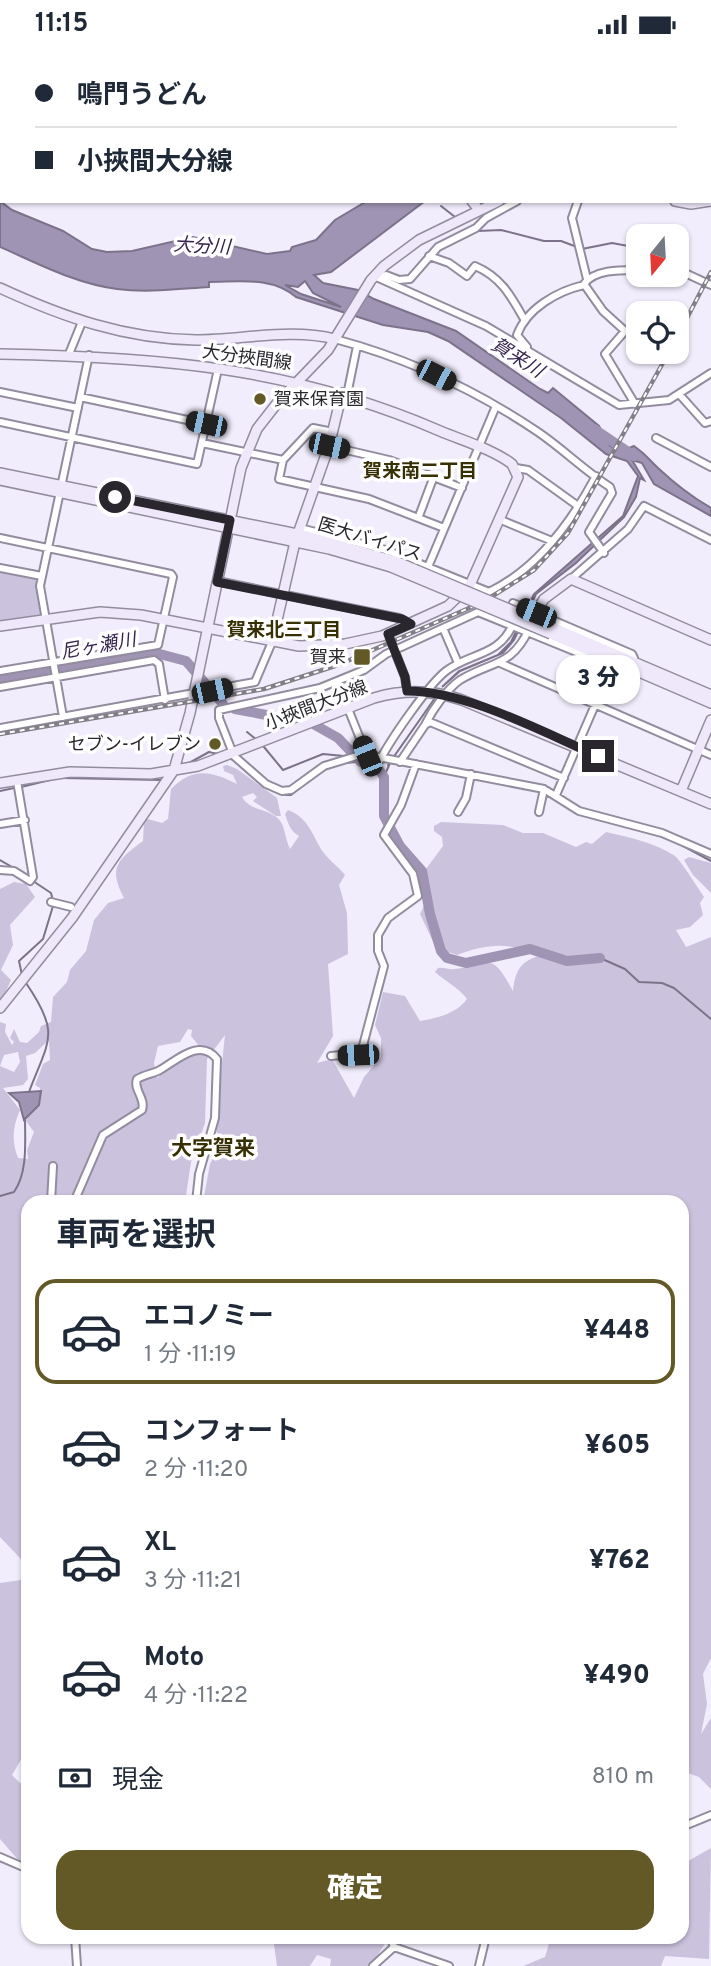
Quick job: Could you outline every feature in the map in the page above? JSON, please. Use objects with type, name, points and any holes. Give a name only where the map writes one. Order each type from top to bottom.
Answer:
[{"type":"street","points":[[473,203],[479,211]]},
{"type":"street","name":"大分挾間線","points":[[0,354],[89,355],[218,369],[297,381],[336,336],[375,278],[413,244],[495,203]]},
{"type":"street","points":[[375,278],[386,275],[399,281],[408,280],[438,247],[476,228],[486,218],[513,203]]},
{"type":"street","points":[[577,203],[572,218],[586,282],[603,311],[625,331],[606,356],[635,404]]},
{"type":"street","points":[[429,256],[449,263],[467,276],[474,267],[484,270],[505,286],[524,319]]},
{"type":"street","points":[[532,351],[518,337],[524,319],[544,303],[586,282],[609,272],[626,270]]},
{"type":"street","points":[[690,275],[711,285]]},
{"type":"street","points":[[375,278],[471,319],[532,351],[598,395],[620,405],[664,401],[711,373]]},
{"type":"street","points":[[0,288],[82,322],[112,330],[181,339],[336,336],[357,346],[415,365],[496,406],[540,433],[596,476],[612,492],[589,531],[604,553]]},
{"type":"street","points":[[69,354],[82,322]]},
{"type":"street","points":[[0,728],[194,695],[257,681],[272,642],[298,535],[329,446],[357,346]]},
{"type":"street","points":[[63,717],[40,592],[89,355]]},
{"type":"street","points":[[0,422],[197,464],[218,369]]},
{"type":"street","points":[[0,1008],[72,918],[174,770],[194,695],[246,452],[262,421],[297,381],[385,407],[479,447],[508,461],[516,468],[528,470],[578,506]]},
{"type":"street","points":[[0,393],[78,408]]},
{"type":"street","points":[[679,394],[705,423],[711,421]]},
{"type":"street","points":[[80,397],[206,424]]},
{"type":"street","points":[[428,567],[496,406]]},
{"type":"street","points":[[333,432],[314,428],[283,460],[279,479],[369,499],[419,516],[444,528]]},
{"type":"street","points":[[656,438],[711,467]]},
{"type":"street","points":[[202,443],[283,460]]},
{"type":"street","points":[[329,446],[389,460],[461,488]]},
{"type":"street","points":[[0,626],[100,612],[164,620],[299,646],[332,646],[388,634],[448,606],[470,585],[517,481],[516,468]]},
{"type":"street","name":"医大バイパス","points":[[0,473],[61,489],[229,524],[298,535],[393,564],[631,665],[711,703]]},
{"type":"street","points":[[419,516],[434,476]]},
{"type":"street","points":[[298,535],[353,539],[485,592],[493,590],[520,571],[552,541],[596,476]]},
{"type":"street","name":"医大バイパス","points":[[0,480],[61,489]]},
{"type":"street","points":[[390,761],[438,693],[500,663],[514,653],[547,597],[604,553],[628,529],[644,506],[711,540]]},
{"type":"street","points":[[501,520],[552,541]]},
{"type":"street","points":[[0,538],[171,574],[158,645],[0,671]]},
{"type":"street","points":[[0,568],[42,576]]},
{"type":"street","points":[[571,579],[711,640]]},
{"type":"street","points":[[217,582],[399,618],[411,624]]},
{"type":"street","points":[[513,603],[632,654],[631,665],[626,674],[478,612],[394,650],[370,666],[316,689],[219,710],[219,718],[233,754],[266,784],[287,792],[314,771],[357,754],[544,789],[579,811],[662,833],[711,854]]},
{"type":"street","points":[[390,761],[426,723],[444,672],[458,663],[497,647],[512,627]]},
{"type":"street","points":[[443,628],[458,663]]},
{"type":"street","points":[[388,634],[405,677],[407,691]]},
{"type":"street","points":[[0,687],[156,660],[165,700]]},
{"type":"street","points":[[500,663],[711,755]]},
{"type":"street","name":"医大バイパス","points":[[631,665],[711,695]]},
{"type":"street","points":[[556,795],[611,668]]},
{"type":"street","points":[[337,681],[367,756]]},
{"type":"street","name":"小挾間大分線","points":[[0,783],[78,771],[143,774],[205,764],[383,696],[407,691],[438,693],[577,747],[711,804]]},
{"type":"street","points":[[681,791],[711,720]]},
{"type":"street","points":[[426,723],[432,722],[564,778]]},
{"type":"street","points":[[331,1056],[361,1053],[384,966],[378,951],[378,935],[388,918],[418,896],[413,874],[388,842],[385,834],[416,764]]},
{"type":"street","points":[[458,812],[466,798],[471,774]]},
{"type":"street","points":[[0,870],[14,871],[31,879],[25,820],[17,781]]},
{"type":"street","points":[[539,812],[544,789]]},
{"type":"street","points":[[0,824],[25,820]]},
{"type":"street","points":[[51,902],[71,907]]},
{"type":"street","points":[[77,1195],[103,1135],[142,1110],[143,1103],[135,1085],[137,1079],[157,1071],[180,1054],[194,1051],[210,1052],[217,1059],[214,1125],[199,1174],[197,1195]]},
{"type":"street","points":[[51,1195],[53,1166]]},
{"type":"street","points":[[689,1825],[711,1815]]},
{"type":"street","points":[[0,1857],[21,1866]]},
{"type":"street","points":[[76,1944],[78,1966]]},
{"type":"street","points":[[393,1944],[394,1947],[449,1966]]},
{"type":"street","points":[[479,1966],[484,1944]]},
{"type":"street","points":[[373,1966],[394,1947]]},
{"type":"shaded area","points":[[0,570],[38,579],[40,615],[0,622]]},
{"type":"shaded area","points":[[223,766],[237,769],[277,798],[281,816],[276,816],[253,801],[257,797],[253,793],[242,797],[250,805],[272,814],[281,822],[290,849],[299,836],[288,824],[285,814],[288,810],[305,821],[323,853],[345,875],[339,885],[347,913],[348,954],[328,964],[333,1036],[317,1063],[332,1059],[354,1098],[364,1077],[381,1057],[381,1038],[375,1025],[383,992],[405,996],[420,1021],[433,1018],[452,1012],[467,999],[435,972],[438,968],[455,969],[490,963],[500,970],[513,991],[520,968],[527,961],[539,956],[508,946],[478,948],[457,955],[436,948],[420,914],[429,895],[410,864],[426,869],[443,846],[442,837],[434,831],[434,826],[441,822],[503,825],[523,833],[543,833],[576,847],[586,842],[592,844],[606,832],[651,844],[675,856],[704,897],[700,903],[703,915],[690,927],[676,930],[686,947],[711,937],[711,1658],[703,1674],[707,1704],[701,1734],[711,1718],[711,1789],[699,1777],[689,1773],[689,1195],[204,1195],[210,1164],[219,1147],[215,1120],[216,1086],[221,1072],[225,1035],[207,1059],[205,1123],[191,1162],[186,1195],[21,1195],[21,1560],[0,1537],[0,1066],[0,1022],[6,1024],[5,1032],[12,1045],[14,1042],[10,1038],[14,1029],[20,1042],[27,1043],[39,1032],[41,1026],[51,1022],[53,997],[67,982],[70,970],[86,951],[94,920],[108,903],[124,898],[116,872],[121,859],[143,841],[144,821],[148,819],[162,823],[168,819],[171,789],[188,777],[203,773],[237,784],[233,775],[224,771]],"holes":[[[188,1029],[192,1030],[191,1036],[199,1046],[195,1053],[178,1059],[157,1078],[154,1063],[158,1046],[180,1042]],[[49,1040],[50,1060],[43,1064],[35,1085],[40,1088],[40,1095],[26,1121],[34,1132],[27,1150],[28,1159],[18,1158],[14,1133],[20,1110],[3,1088],[23,1085],[28,1079],[26,1056],[35,1053]],[[18,1052],[20,1062],[14,1072],[0,1066],[4,1055]]]},
{"type":"shaded area","points":[[689,857],[711,863],[711,893],[693,875],[684,860]]},
{"type":"shaded area","points":[[14,882],[26,884],[35,897],[10,925],[13,945],[1,970],[11,980],[0,1005],[0,889]]},
{"type":"shaded area","points":[[21,1580],[21,1760],[12,1775],[21,1783],[21,1862],[0,1839],[0,1583]]},
{"type":"shaded area","points":[[711,1848],[709,1959],[665,1956],[661,1966],[523,1966],[545,1957],[549,1944],[689,1944],[689,1861]]},
{"type":"shaded area","points":[[274,1944],[385,1944],[371,1966],[330,1966],[331,1959],[317,1955],[310,1966],[277,1966]]},
{"type":"water","name":"大分川","points":[[0,203],[63,231],[92,249],[107,252],[132,251],[193,237],[267,254],[290,251],[292,247],[316,240],[335,220],[364,203],[422,203],[331,272],[314,275],[323,283],[358,290],[374,299],[456,331],[540,389],[548,393],[553,388],[599,426],[610,446],[622,451],[634,446],[677,484],[711,508],[711,516],[654,484],[642,463],[632,460],[644,480],[640,478],[636,497],[624,517],[576,563],[536,594],[514,640],[503,653],[460,671],[442,687],[459,671],[498,655],[511,642],[534,594],[623,516],[638,476],[627,461],[606,454],[561,418],[448,341],[428,332],[383,325],[296,297],[286,290],[265,283],[209,282],[209,287],[128,290],[87,283],[0,247]],"holes":[[[305,281],[313,293],[341,307],[301,294],[285,285],[298,287]]]},
{"type":"water","points":[[41,1091],[39,1105],[24,1120],[19,1102],[9,1093]]},
{"type":"waterway","points":[[441,206],[455,217]]},
{"type":"waterway","points":[[478,231],[501,230],[544,241],[561,241],[577,247]]},
{"type":"waterway","points":[[582,249],[612,243],[626,246]]},
{"type":"waterway","name":"賀来川","points":[[594,429],[634,456]]},
{"type":"waterway","name":"尼ヶ瀬川","points":[[0,679],[156,653],[186,661],[223,704]]},
{"type":"waterway","points":[[388,765],[435,698]]},
{"type":"waterway","name":"尼ヶ瀬川","points":[[235,709],[304,722]]},
{"type":"waterway","name":"尼ヶ瀬川","points":[[315,725],[338,738],[361,762],[380,771],[384,777],[384,816],[400,846],[422,871],[430,914],[441,951],[447,958],[466,963],[530,949],[567,961],[600,958]]},
{"type":"waterway","points":[[247,732],[257,740]]},
{"type":"waterway","points":[[264,747],[283,770],[323,754],[344,756]]},
{"type":"waterway","points":[[189,763],[209,752],[219,754]]},
{"type":"waterway","points":[[231,759],[238,763]]},
{"type":"waterway","name":"尼ヶ瀬川","points":[[352,759],[361,762]]},
{"type":"waterway","points":[[345,763],[357,762]]},
{"type":"waterway","points":[[384,777],[390,763],[406,765]]},
{"type":"waterway","points":[[322,771],[333,766]]},
{"type":"waterway","points":[[62,778],[161,780]]},
{"type":"waterway","points":[[21,787],[50,780]]},
{"type":"waterway","points":[[286,795],[291,795],[303,785]]},
{"type":"waterway","points":[[0,791],[14,788]]},
{"type":"waterway","points":[[602,820],[667,838]]},
{"type":"waterway","points":[[672,840],[711,861]]},
{"type":"waterway","points":[[0,860],[26,875]]},
{"type":"waterway","points":[[33,881],[51,893],[53,901]]},
{"type":"waterway","points":[[22,975],[19,961],[43,939],[53,906]]},
{"type":"waterway","points":[[600,958],[625,969],[639,982],[662,983],[674,988],[711,1019]]},
{"type":"waterway","points":[[26,983],[48,1026],[46,1048],[29,1092]]},
{"type":"waterway","points":[[0,1196],[14,1192],[22,1175],[25,1118]]},
{"type":"railway","points":[[689,314],[711,272]]},
{"type":"railway","points":[[0,734],[264,689],[338,665],[483,602],[534,570],[568,533],[662,364]]},
{"type":"place","name":"賀来保育園","points":[[260,399]]},
{"type":"place","name":"賀来","points":[[362,657]]},
{"type":"place","name":"セブン-イレブン","points":[[215,744]]},
{"type":"district","name":"賀来南二丁目","points":[[420,470]]},
{"type":"district","name":"賀来北三丁目","points":[[284,629]]},
{"type":"district","name":"大字賀来","points":[[213,1148]]},
{"type":"route","points":[[115,497],[230,520],[217,582],[402,619],[411,624],[388,634],[405,677],[407,691],[446,694],[462,699],[598,756]]}]
